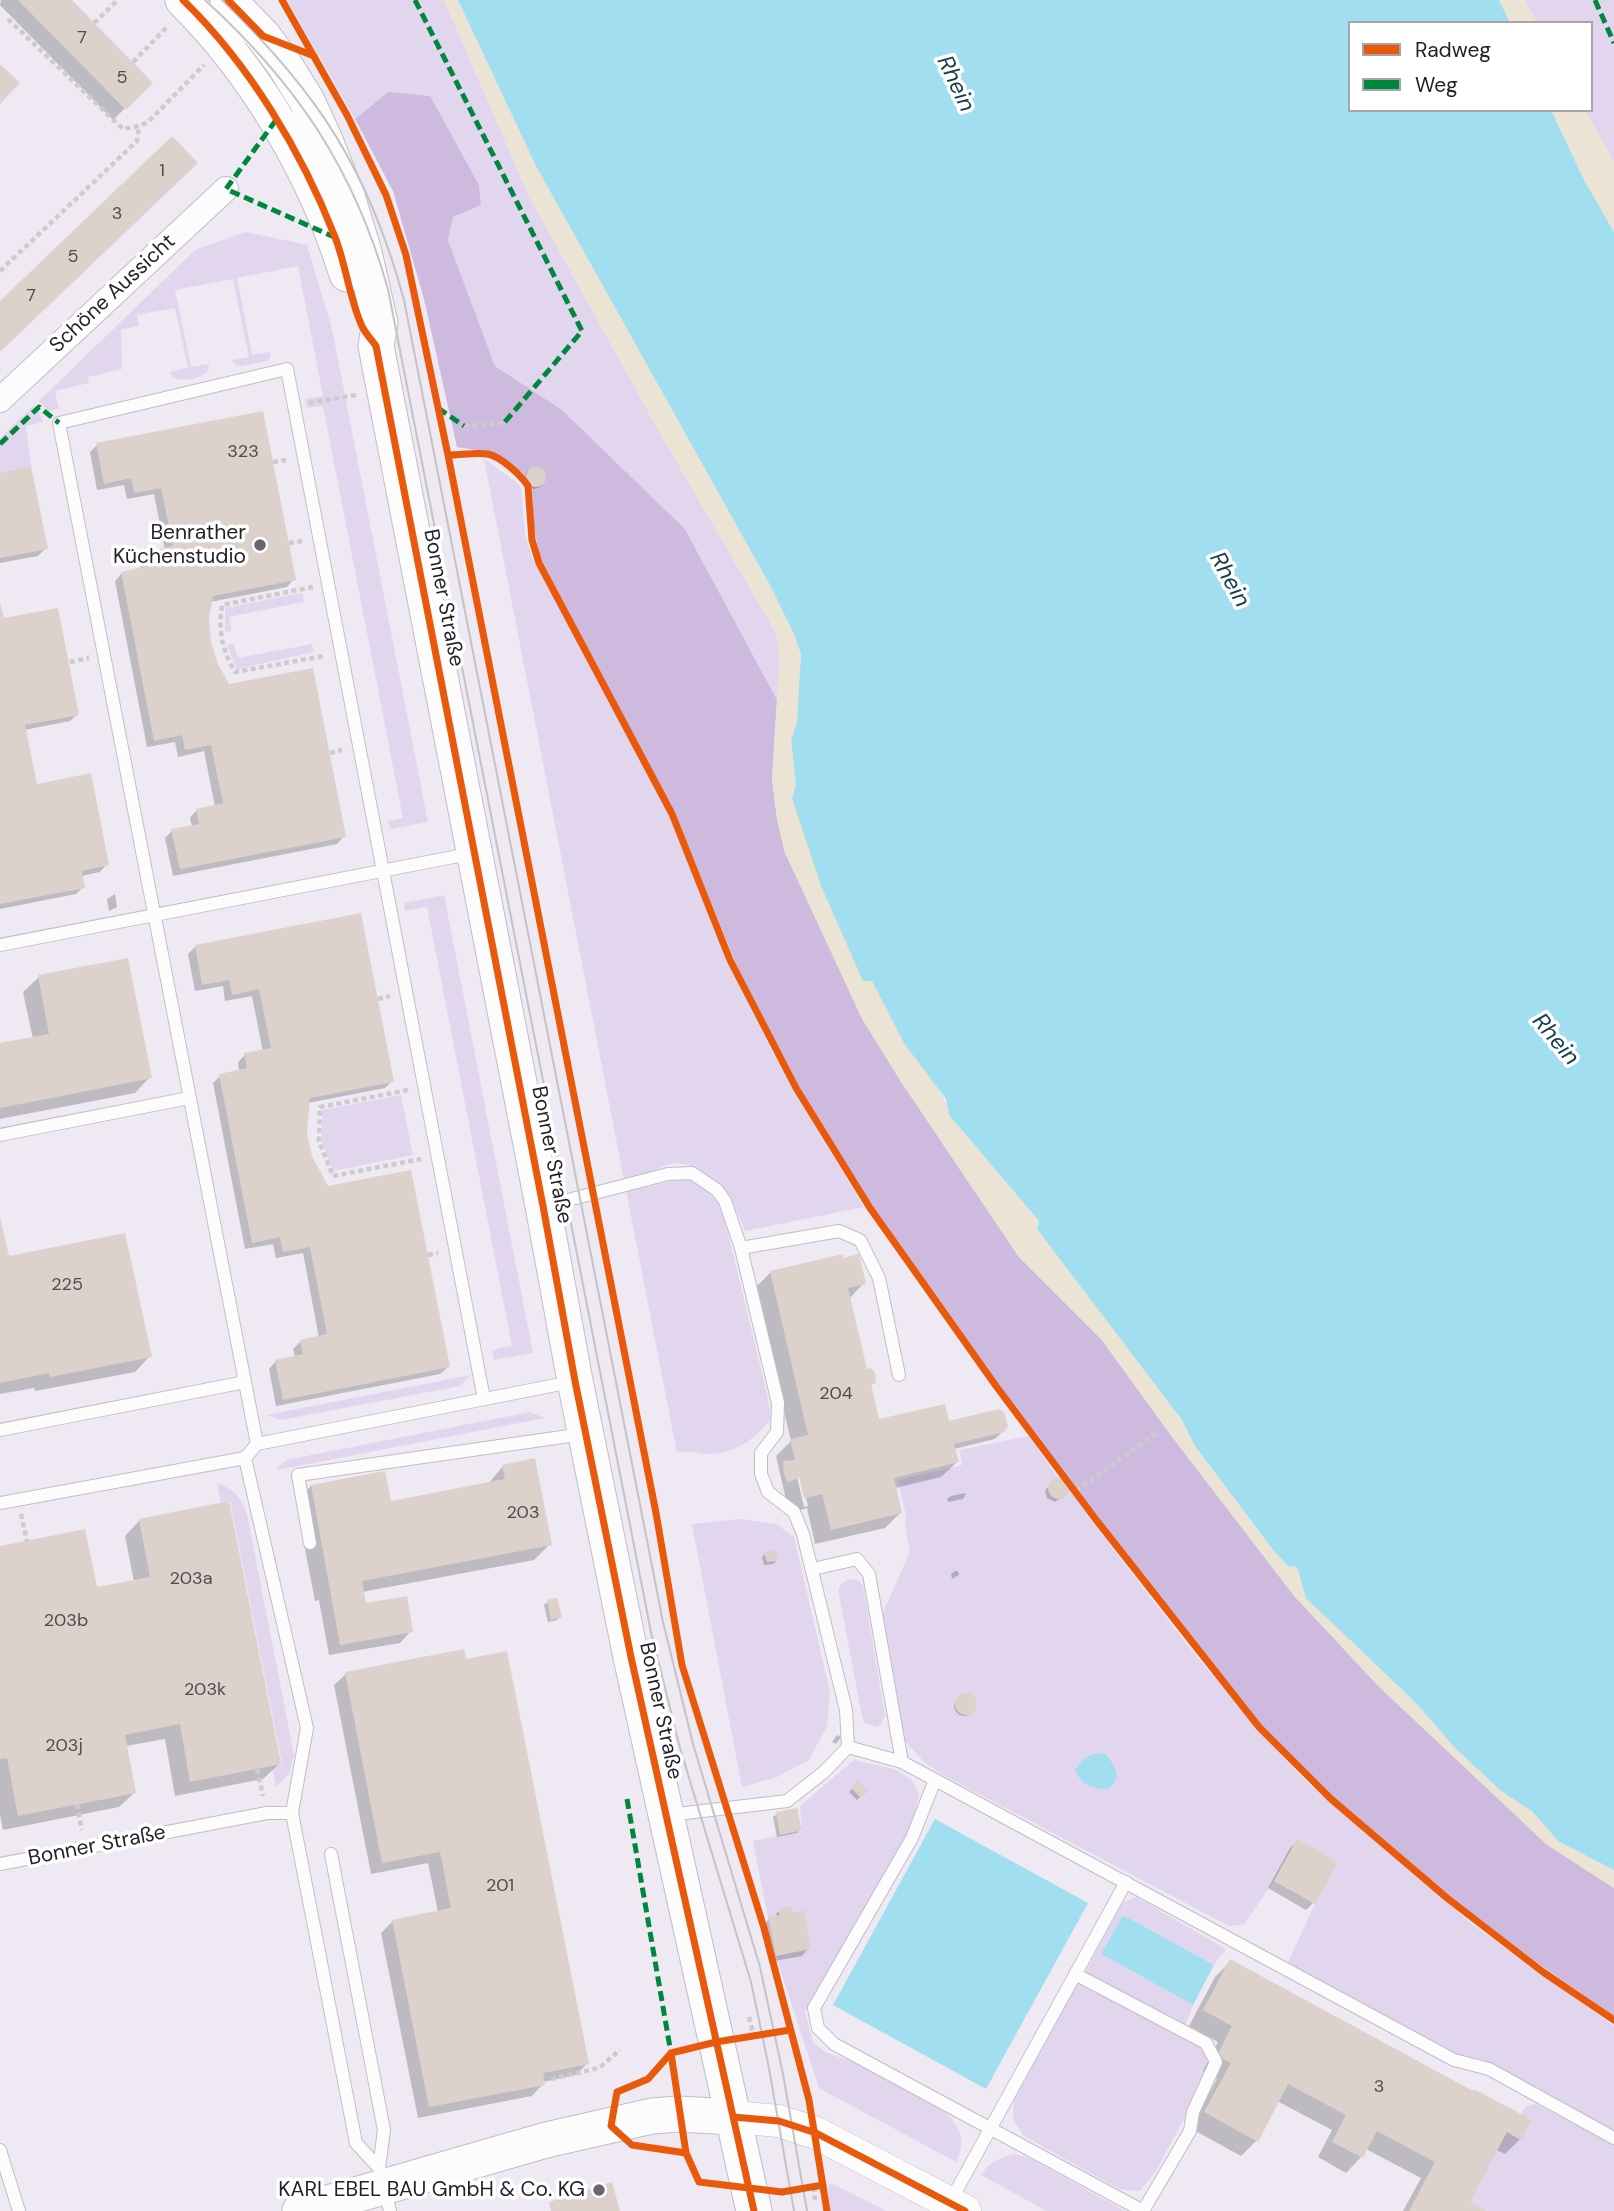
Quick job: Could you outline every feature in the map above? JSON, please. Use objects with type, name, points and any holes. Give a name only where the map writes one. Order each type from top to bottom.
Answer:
[{"type":"main road","name":"Bonner Straße","points":[[228,0],[263,36],[307,101],[347,196],[364,252],[380,323],[376,346],[384,390],[575,1381],[665,1815],[754,2211]]},
{"type":"main road","name":"Bonner Straße","points":[[186,3],[243,67],[276,120],[324,212],[339,249],[361,326],[376,346]]},
{"type":"main road","points":[[300,2211],[384,2189],[546,2140],[652,2116],[678,2114],[733,2117]]},
{"type":"street","name":"Schöne Aussicht","points":[[0,400],[226,189]]},
{"type":"street","points":[[733,2117],[792,2123],[958,2207]]},
{"type":"lane","points":[[257,1444],[59,423],[287,369],[485,1399]]},
{"type":"lane","points":[[0,945],[474,853]]},
{"type":"lane","points":[[0,1135],[189,1098]]},
{"type":"lane","points":[[543,1206],[668,1174],[692,1173],[717,1190],[725,1201],[741,1248],[778,1403],[777,1432],[761,1453],[761,1474],[768,1492],[794,1512],[803,1534],[846,1710],[848,1747],[824,1772],[787,1801],[665,1815]]},
{"type":"lane","points":[[741,1248],[839,1231],[860,1240],[879,1278],[899,1376]]},
{"type":"lane","points":[[0,1503],[245,1458],[257,1444],[575,1381]]},
{"type":"lane","points":[[0,1430],[245,1382]]},
{"type":"lane","points":[[310,1543],[298,1475],[586,1433]]},
{"type":"lane","points":[[245,1458],[307,1728],[292,1813],[356,2143],[384,2189]]},
{"type":"lane","points":[[813,1569],[858,1559],[869,1574],[902,1762]]},
{"type":"lane","points":[[848,1747],[902,1762],[1454,2060],[1489,2069],[1614,2138]]},
{"type":"lane","points":[[935,1780],[912,1838],[814,2008],[818,2028],[834,2045],[1143,2211],[1190,2131],[1193,2112],[1216,2062],[1206,2043],[1075,1974]]},
{"type":"lane","name":"Bonner Straße","points":[[0,1864],[267,1814],[292,1813]]},
{"type":"lane","points":[[331,1854],[384,2130],[384,2189]]},
{"type":"lane","points":[[958,2207],[991,2128],[1126,1882]]},
{"type":"lane","points":[[0,2150],[19,2211]]},
{"type":"path","points":[[94,23],[118,0]]},
{"type":"path","points":[[133,62],[186,3]]},
{"type":"path","points":[[8,19],[123,129],[148,122],[224,45]]},
{"type":"path","points":[[0,271],[136,141],[139,126]]},
{"type":"path","points":[[295,406],[384,390]]},
{"type":"path","points":[[464,426],[504,422]]},
{"type":"path","points":[[329,584],[222,605],[219,621],[221,640],[227,659],[235,672],[342,652]]},
{"type":"path","points":[[426,1087],[320,1107],[319,1141],[334,1176],[439,1155]]},
{"type":"path","points":[[1076,1491],[1158,1432]]},
{"type":"path","points":[[18,1500],[27,1541]]},
{"type":"path","points":[[257,1769],[267,1814]]},
{"type":"path","points":[[77,1804],[86,1848]]},
{"type":"path","points":[[749,2017],[754,2036]]},
{"type":"path","points":[[551,2079],[599,2068],[620,2050]]},
{"type":"path","points":[[814,2187],[815,2200]]},
{"type":"shaded area","points":[[287,0],[444,0],[529,196],[664,440],[775,631],[780,652],[777,700],[685,529],[562,410],[495,366],[448,240],[453,217],[388,92],[355,119]]},
{"type":"shaded area","points":[[1525,0],[1614,0],[1614,162],[1586,112],[1593,112],[1593,21],[1536,21]]},
{"type":"shaded area","points":[[388,92],[430,96],[479,185],[481,205],[453,217],[448,240],[495,366],[562,410],[685,529],[777,700],[772,779],[785,853],[1018,1256],[1102,1340],[1295,1597],[1546,1844],[1614,1888],[1614,2016],[1536,1962],[1434,1884],[1330,1795],[1262,1726],[1097,1517],[872,1208],[798,1088],[736,964],[674,812],[539,555],[533,521],[532,480],[494,453],[457,447],[424,299],[393,191],[355,119]]},
{"type":"shaded area","points":[[245,232],[307,245],[332,329],[428,822],[390,829],[388,821],[403,818],[323,406],[307,408],[305,399],[323,396],[298,266],[237,278],[252,355],[270,352],[267,361],[238,367],[231,360],[249,357],[233,279],[175,290],[191,367],[209,364],[205,374],[182,380],[173,378],[170,372],[188,368],[175,308],[137,315],[139,326],[121,330],[122,369],[88,377],[89,383],[55,391],[59,409],[48,411],[39,401],[195,250]]},
{"type":"shaded area","points":[[33,406],[40,413],[43,422],[26,426],[31,466],[0,473],[0,438]]},
{"type":"shaded area","points":[[484,459],[521,488],[525,534],[532,557],[668,814],[728,962],[772,1051],[864,1207],[745,1231],[728,1197],[701,1171],[676,1163],[645,1175],[647,1187],[686,1178],[706,1189],[721,1205],[771,1419],[752,1439],[728,1451],[710,1454],[677,1453]]},
{"type":"shaded area","points":[[302,593],[304,602],[229,617],[232,631],[225,632],[225,608]]},
{"type":"shaded area","points":[[234,644],[238,658],[312,644],[314,652],[237,669],[227,645]]},
{"type":"shaded area","points":[[444,895],[533,1353],[494,1360],[492,1350],[512,1346],[427,907],[405,911],[404,903]]},
{"type":"shaded area","points":[[401,1095],[413,1155],[333,1171],[322,1142],[322,1110]]},
{"type":"shaded area","points":[[471,1375],[460,1386],[281,1420],[266,1415]]},
{"type":"shaded area","points":[[530,1412],[545,1418],[277,1470],[286,1460]]},
{"type":"shaded area","points":[[1029,1436],[1057,1477],[1067,1481],[1070,1490],[1094,1524],[1184,1641],[1258,1730],[1309,1784],[1472,1924],[1614,2026],[1614,2134],[1452,2055],[1287,1964],[1315,1904],[1297,1839],[1274,1881],[1244,1924],[1229,1926],[943,1775],[923,1761],[905,1741],[895,1713],[880,1619],[910,1552],[898,1480],[962,1465],[959,1450]]},
{"type":"shaded area","points":[[217,1483],[236,1494],[247,1514],[294,1755],[289,1774],[276,1787],[272,1767],[282,1764],[230,1501],[221,1502]]},
{"type":"shaded area","points":[[740,1519],[776,1524],[794,1537],[830,1692],[827,1726],[809,1760],[777,1777],[742,1787],[692,1524]]},
{"type":"shaded area","points":[[850,1579],[863,1585],[885,1716],[876,1727],[864,1723],[862,1716],[838,1590],[842,1583]]},
{"type":"shaded area","points":[[854,1760],[894,1769],[912,1780],[919,1795],[909,1837],[805,2012],[813,2042],[825,2052],[866,2067],[945,2112],[955,2123],[960,2135],[961,2148],[956,2162],[819,2088],[776,1957],[753,1841],[802,1831],[800,1806]]},
{"type":"shaded area","points":[[1136,1897],[1226,1949],[1214,1965],[1123,1915],[1101,1954],[1193,2005],[1184,2029],[1084,1975],[1122,1903]]},
{"type":"shaded area","points":[[1079,1980],[1202,2046],[1210,2070],[1156,2171],[1140,2191],[1119,2189],[1024,2136],[1013,2120],[1014,2099]]},
{"type":"shaded area","points":[[1536,2104],[1614,2145],[1614,2211],[1484,2211],[1468,2202],[1506,2132],[1519,2139],[1520,2116],[1526,2106]]},
{"type":"shaded area","points":[[1014,2154],[1029,2158],[1125,2211],[1047,2211],[981,2175],[995,2161]]},
{"type":"shaded area","points":[[833,2184],[886,2211],[829,2211],[828,2185]]},
{"type":"sand","points":[[444,0],[458,0],[536,166],[771,587],[794,634],[801,654],[797,723],[791,740],[796,785],[792,798],[883,1001],[903,1040],[934,1081],[949,1115],[1039,1222],[1037,1229],[1182,1420],[1195,1446],[1274,1551],[1288,1566],[1298,1567],[1299,1578],[1352,1643],[1417,1704],[1454,1747],[1501,1791],[1532,1811],[1558,1841],[1614,1870],[1614,1888],[1546,1844],[1378,1686],[1295,1597],[1102,1340],[1018,1256],[901,1082],[862,1019],[785,853],[772,779],[780,652],[775,631],[664,440],[529,196]]},
{"type":"sand","points":[[1499,0],[1525,0],[1536,21],[1509,21]]},
{"type":"sand","points":[[1552,112],[1586,112],[1614,162],[1614,232],[1584,180]]},
{"type":"water","name":"Rhein","points":[[458,0],[1499,0],[1509,21],[1348,21],[1348,112],[1552,112],[1584,180],[1614,232],[1614,1870],[1558,1841],[1532,1811],[1501,1791],[1454,1747],[1417,1704],[1306,1598],[1297,1567],[1288,1566],[1274,1551],[1195,1446],[1182,1420],[1037,1229],[1039,1221],[949,1115],[946,1099],[904,1043],[872,981],[863,981],[821,886],[792,798],[796,785],[791,740],[797,722],[801,654],[794,634],[771,587],[536,166]]},
{"type":"water","points":[[1099,1753],[1106,1754],[1117,1772],[1115,1781],[1107,1790],[1088,1785],[1075,1771],[1084,1759]]},
{"type":"water","points":[[935,1819],[1088,1903],[986,2089],[833,2005]]},
{"type":"water","points":[[1123,1915],[1214,1965],[1193,2005],[1101,1954]]},
{"type":"building","points":[[18,0],[72,0],[153,83],[126,110]]},
{"type":"building","points":[[0,64],[20,83],[0,104]]},
{"type":"building","points":[[172,136],[198,163],[0,352],[0,301]]},
{"type":"building","points":[[263,411],[296,580],[213,596],[209,619],[211,642],[218,664],[229,684],[313,668],[346,837],[180,869],[171,829],[199,824],[196,809],[223,803],[211,745],[185,750],[182,735],[154,741],[121,572],[149,566],[146,552],[173,546],[161,488],[134,493],[131,478],[104,484],[96,443]]},
{"type":"building","points":[[31,466],[48,549],[0,558],[0,473]]},
{"type":"building","points":[[536,467],[543,470],[546,477],[543,484],[536,487],[529,484],[526,477],[529,470]]},
{"type":"building","points":[[0,603],[4,618],[58,608],[79,715],[25,725],[37,784],[91,773],[109,865],[82,871],[85,888],[0,904]]},
{"type":"building","points":[[361,913],[394,1082],[310,1098],[307,1133],[312,1156],[328,1186],[411,1170],[450,1367],[283,1400],[275,1360],[303,1354],[300,1340],[327,1334],[310,1247],[283,1252],[280,1237],[252,1243],[219,1074],[247,1068],[244,1053],[271,1048],[259,989],[232,995],[229,980],[202,985],[195,945]]},
{"type":"building","points":[[128,958],[152,1078],[0,1108],[0,1043],[49,1034],[38,975]]},
{"type":"building","points":[[0,1217],[9,1256],[125,1233],[152,1357],[50,1377],[49,1373],[0,1383]]},
{"type":"building","points":[[843,1254],[843,1258],[859,1254],[866,1284],[848,1288],[867,1369],[874,1371],[876,1379],[875,1384],[871,1384],[879,1419],[945,1404],[949,1421],[999,1409],[1004,1412],[1008,1426],[1004,1432],[954,1444],[959,1462],[894,1478],[902,1513],[831,1530],[822,1494],[804,1498],[799,1477],[788,1483],[784,1474],[783,1461],[795,1460],[790,1439],[808,1435],[770,1271]]},
{"type":"building","points":[[535,1458],[552,1545],[362,1581],[366,1603],[407,1596],[413,1632],[340,1645],[311,1485],[385,1471],[391,1501],[505,1479],[502,1465]]},
{"type":"building","points":[[1059,1477],[1067,1480],[1070,1488],[1067,1496],[1059,1499],[1051,1496],[1048,1488],[1051,1480]]},
{"type":"building","points":[[229,1501],[281,1764],[190,1782],[180,1724],[125,1735],[136,1793],[18,1816],[7,1758],[0,1759],[0,1546],[85,1529],[97,1587],[150,1577],[139,1519]]},
{"type":"building","points":[[776,1550],[778,1561],[767,1562],[764,1553]]},
{"type":"building","points":[[557,1598],[562,1617],[551,1620],[547,1600]]},
{"type":"building","points":[[464,1649],[466,1659],[507,1651],[589,2064],[543,2073],[545,2085],[429,2107],[392,1920],[451,1908],[440,1852],[382,1863],[345,1672]]},
{"type":"building","points":[[966,1693],[974,1696],[977,1704],[974,1712],[966,1715],[958,1712],[955,1704],[958,1696]]},
{"type":"building","points":[[858,1781],[868,1791],[861,1798],[851,1788]]},
{"type":"building","points":[[797,1808],[802,1830],[780,1835],[776,1812]]},
{"type":"building","points":[[1297,1839],[1338,1862],[1315,1904],[1274,1881]]},
{"type":"building","points":[[791,1906],[792,1912],[804,1910],[811,1949],[776,1956],[768,1917],[780,1915],[778,1909]]},
{"type":"building","points":[[1230,1959],[1473,2091],[1474,2089],[1532,2120],[1521,2140],[1507,2132],[1470,2202],[1487,2211],[1409,2211],[1435,2162],[1377,2131],[1363,2158],[1332,2142],[1346,2115],[1288,2084],[1258,2142],[1204,2112],[1231,2063],[1217,2056],[1232,2026],[1203,2010]]},
{"type":"building","name":"KARL EBEL BAU GmbH & Co. KG","points":[[612,2182],[620,2211],[551,2211],[549,2202]]},
{"type":"tram line","points":[[205,0],[268,64],[318,131],[358,205],[388,289],[651,1632],[680,1748],[751,1982],[794,2211]]},
{"type":"tram line","points":[[222,0],[286,68],[313,101],[336,136],[374,212],[404,300],[663,1622],[693,1744],[760,1967],[783,2074],[807,2211]]},
{"type":"marked path","points":[[415,0],[582,331],[504,423]]},
{"type":"marked path","points":[[1595,0],[1614,43]]},
{"type":"marked path","points":[[276,120],[226,189],[334,237]]},
{"type":"marked path","points":[[0,444],[39,407],[59,423]]},
{"type":"marked path","points":[[438,408],[464,426]]},
{"type":"marked path","points":[[627,1799],[672,2059]]},
{"type":"cycle path","points":[[183,0],[230,52],[290,142],[335,237],[361,324],[376,346],[575,1381],[631,1657],[754,2211]]},
{"type":"cycle path","points":[[228,0],[263,36],[314,56]]},
{"type":"cycle path","points":[[282,0],[347,115],[386,195],[406,255],[448,455],[656,1513],[682,1665],[764,1928],[809,2100],[827,2211]]},
{"type":"cycle path","points":[[448,455],[488,454],[510,467],[528,486],[532,540],[539,563],[672,814],[730,960],[796,1088],[870,1208],[996,1386],[1097,1521],[1259,1727],[1331,1799],[1447,1898],[1543,1972],[1614,2020]]},
{"type":"cycle path","points":[[686,2153],[632,2145],[611,2126],[617,2092],[648,2079],[671,2053],[716,2042],[790,2030]]},
{"type":"cycle path","points":[[671,2053],[686,2153],[699,2182],[782,2192],[823,2185]]},
{"type":"cycle path","points":[[733,2117],[779,2121],[816,2133],[965,2211]]},
{"type":"place","name":"Benrather Küchenstudio","points":[[260,545]]},
{"type":"place","name":"KARL EBEL BAU GmbH & Co. KG","points":[[599,2190]]}]
